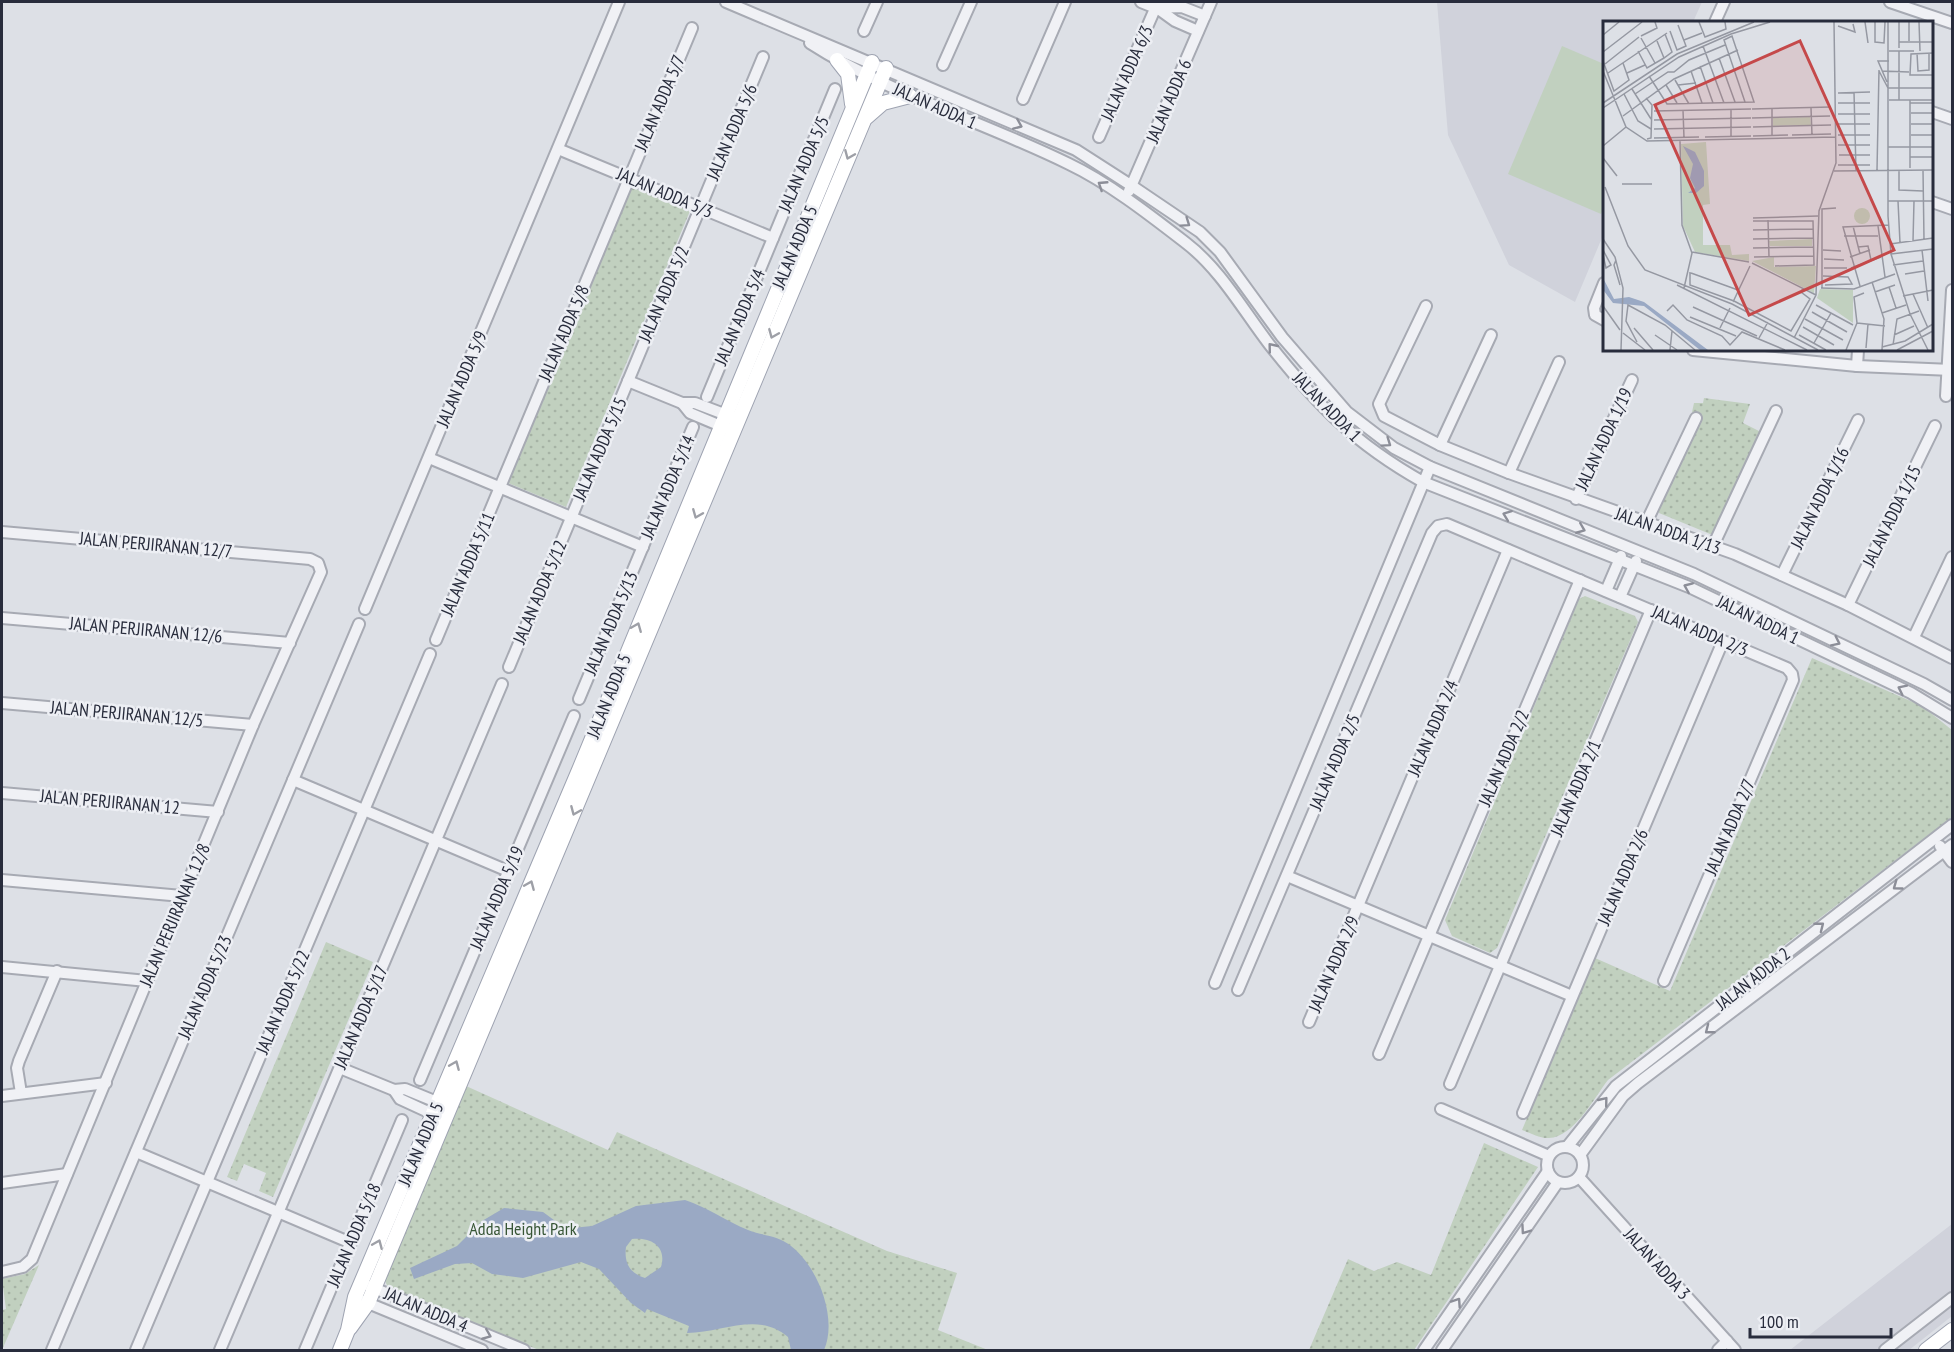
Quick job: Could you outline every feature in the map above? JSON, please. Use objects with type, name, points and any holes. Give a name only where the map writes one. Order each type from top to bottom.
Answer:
[{"type":"main road","points":[[837,60],[848,74],[852,91],[852,109]]},
{"type":"main road","name":"JALAN ADDA 5","points":[[348,1330],[368,1304],[375,1288],[442,1112],[728,423],[852,109],[872,73],[886,68]]},
{"type":"main road","name":"JALAN ADDA 5","points":[[728,423],[864,119],[872,73]]},
{"type":"main road","points":[[864,119],[884,103],[910,96]]},
{"type":"main road","name":"JALAN ADDA 5","points":[[340,1350],[361,1282],[442,1112]]},
{"type":"main road","points":[[1926,1350],[1953,1330]]},
{"type":"street","points":[[558,149],[619,2]]},
{"type":"street","name":"JALAN ADDA 1","points":[[726,2],[790,30],[872,73],[910,96],[1071,164],[1125,200],[1188,244],[1210,266],[1270,345],[1336,422],[1386,462],[1423,483],[1689,587],[1927,701],[1953,718]]},
{"type":"street","points":[[864,31],[877,2]]},
{"type":"street","points":[[943,65],[971,2]]},
{"type":"street","points":[[1023,99],[1065,2]]},
{"type":"street","points":[[1141,2],[1157,6],[1182,7],[1205,16]]},
{"type":"street","name":"JALAN ADDA 6","points":[[1125,200],[1211,2]]},
{"type":"street","points":[[1715,21],[1724,2]]},
{"type":"street","points":[[1893,2],[1953,23]]},
{"type":"street","points":[[1157,6],[1175,21],[1198,31]]},
{"type":"street","name":"JALAN ADDA 6/3","points":[[1099,138],[1157,6]]},
{"type":"street","name":"JALAN ADDA 5/7","points":[[629,178],[692,28]]},
{"type":"street","name":"JALAN ADDA 1","points":[[790,30],[837,60],[872,73]]},
{"type":"street","name":"JALAN ADDA 5/6","points":[[700,208],[764,57]]},
{"type":"street","name":"JALAN ADDA 1","points":[[886,68],[1076,150],[1200,232],[1220,252],[1282,337],[1347,412],[1394,448],[1430,467],[1705,579],[1953,700]]},
{"type":"street","name":"JALAN ADDA 5/5","points":[[772,238],[835,89]]},
{"type":"street","points":[[1933,112],[1953,119]]},
{"type":"street","name":"JALAN ADDA 5/3","points":[[558,149],[772,238]]},
{"type":"street","name":"JALAN ADDA 5/9","points":[[365,609],[558,149]]},
{"type":"street","name":"JALAN ADDA 5/8","points":[[500,487],[629,178]]},
{"type":"street","points":[[1933,202],[1953,209]]},
{"type":"street","name":"JALAN ADDA 5/2","points":[[628,381],[700,208]]},
{"type":"street","name":"JALAN ADDA 5/4","points":[[706,396],[772,238]]},
{"type":"street","points":[[1600,317],[1594,308],[1603,288]]},
{"type":"street","points":[[1946,396],[1953,290]]},
{"type":"street","name":"JALAN ADDA 1/13","points":[[1426,306],[1379,404],[1384,416],[1440,445],[1509,473],[1576,499],[1713,546],[1848,605],[1953,658]]},
{"type":"street","points":[[1440,445],[1491,335]]},
{"type":"street","points":[[1703,351],[1857,366],[1949,370]]},
{"type":"street","points":[[1857,366],[1858,351]]},
{"type":"street","points":[[1509,473],[1559,362]]},
{"type":"street","name":"JALAN ADDA 1/19","points":[[1576,499],[1632,380]]},
{"type":"street","points":[[628,381],[682,403],[690,413],[728,423]]},
{"type":"street","name":"JALAN ADDA 5/15","points":[[571,517],[628,381]]},
{"type":"street","points":[[1713,546],[1776,411]]},
{"type":"street","points":[[1646,523],[1696,418]]},
{"type":"street","name":"JALAN ADDA 1/16","points":[[1782,576],[1858,420]]},
{"type":"street","name":"JALAN ADDA 1/15","points":[[1848,605],[1935,426]]},
{"type":"street","name":"JALAN ADDA 5/14","points":[[643,547],[693,427]]},
{"type":"street","points":[[429,458],[643,547]]},
{"type":"street","points":[[1215,983],[1430,467]]},
{"type":"street","name":"JALAN ADDA 5/11","points":[[436,640],[500,487]]},
{"type":"street","name":"JALAN ADDA 5/12","points":[[509,667],[571,517]]},
{"type":"street","name":"JALAN ADDA 2/5","points":[[1238,990],[1432,533],[1438,526],[1447,524],[1508,550]]},
{"type":"street","name":"JALAN PERJIRANAN 12/7","points":[[2,532],[310,559],[318,563],[321,572]]},
{"type":"street","name":"JALAN ADDA 5/13","points":[[579,699],[643,547]]},
{"type":"street","points":[[1606,591],[1625,547]]},
{"type":"street","points":[[1508,550],[1580,580]]},
{"type":"street","name":"JALAN ADDA 2/4","points":[[1358,906],[1508,550]]},
{"type":"street","points":[[1620,597],[1640,553]]},
{"type":"street","points":[[1914,637],[1953,557]]},
{"type":"street","name":"JALAN PERJIRANAN 12/8","points":[[2,1272],[23,1267],[32,1259],[182,896],[321,572]]},
{"type":"street","name":"JALAN ADDA 2/3","points":[[1580,580],[1787,668],[1792,674]]},
{"type":"street","name":"JALAN ADDA 2/2","points":[[1379,1054],[1580,580]]},
{"type":"street","name":"JALAN ADDA 2/1","points":[[1450,1084],[1651,610]]},
{"type":"street","name":"JALAN PERJIRANAN 12/6","points":[[2,618],[290,643]]},
{"type":"street","name":"JALAN ADDA 5/23","points":[[52,1350],[359,624]]},
{"type":"street","name":"JALAN ADDA 2/6","points":[[1523,1113],[1723,641]]},
{"type":"street","name":"JALAN ADDA 5/22","points":[[136,1350],[430,654]]},
{"type":"street","name":"JALAN ADDA 2/7","points":[[1664,981],[1793,680],[1792,674]]},
{"type":"street","name":"JALAN ADDA 5/17","points":[[220,1350],[502,684]]},
{"type":"street","name":"JALAN PERJIRANAN 12/5","points":[[2,703],[254,725]]},
{"type":"street","name":"JALAN ADDA 5/19","points":[[420,1080],[574,716]]},
{"type":"street","points":[[293,780],[508,871]]},
{"type":"street","name":"JALAN PERJIRANAN 12","points":[[2,793],[218,812]]},
{"type":"street","name":"JALAN ADDA 2","points":[[1549,1156],[1557,1149],[1567,1147],[1616,1086],[1953,825]]},
{"type":"street","points":[[1934,839],[1948,848],[1953,862]]},
{"type":"street","name":"JALAN ADDA 2","points":[[1580,1155],[1623,1096],[1948,848]]},
{"type":"street","points":[[1287,876],[1572,996]]},
{"type":"street","points":[[2,880],[182,896]]},
{"type":"street","name":"JALAN ADDA 2/9","points":[[1309,1022],[1358,906]]},
{"type":"street","points":[[2,967],[147,981]]},
{"type":"street","points":[[21,1093],[17,1068],[19,1060],[57,971]]},
{"type":"street","points":[[1655,1056],[1662,1065]]},
{"type":"street","points":[[340,1068],[394,1090],[400,1099],[442,1112]]},
{"type":"street","points":[[2,1096],[106,1083]]},
{"type":"street","points":[[1424,1350],[1548,1171],[1549,1156],[1441,1109]]},
{"type":"street","name":"JALAN ADDA 5/18","points":[[305,1350],[402,1120]]},
{"type":"street","points":[[1548,1171],[1558,1182],[1569,1183],[1579,1177],[1583,1164],[1580,1155],[1567,1147]]},
{"type":"street","points":[[136,1152],[351,1243]]},
{"type":"street","points":[[2,1183],[68,1174]]},
{"type":"street","name":"JALAN ADDA 3","points":[[1579,1177],[1735,1350]]},
{"type":"street","points":[[1442,1350],[1558,1182]]},
{"type":"street","name":"JALAN ADDA 4","points":[[361,1282],[524,1350]]},
{"type":"street","name":"JALAN ADDA 4","points":[[355,1297],[482,1350]]},
{"type":"street","points":[[1885,1350],[1953,1298]]},
{"type":"street","points":[[1718,1350],[1727,1341]]},
{"type":"shaded area","points":[[1437,2],[1702,2],[1693,21],[1603,21],[1603,235],[1575,302],[1509,265],[1448,135]]},
{"type":"shaded area","points":[[1952,1224],[1952,1316],[1909,1350],[1790,1350]]},
{"type":"green space","points":[[1562,46],[1603,64],[1603,209],[1601,214],[1508,174]]},
{"type":"green space","points":[[632,187],[690,211],[566,507],[508,483]]},
{"type":"green space","points":[[1704,398],[1750,404],[1743,423],[1763,433],[1715,536],[1659,513],[1659,508],[1703,417],[1692,412],[1694,403],[1703,403]]},
{"type":"green space","points":[[1585,596],[1635,616],[1638,622],[1497,948],[1490,953],[1452,936],[1445,920],[1579,599]]},
{"type":"green space","points":[[1812,658],[1922,706],[1952,730],[1952,817],[1608,1080],[1583,1115],[1567,1131],[1558,1136],[1546,1138],[1522,1130],[1595,958],[1670,991]]},
{"type":"green space","points":[[326,942],[373,962],[273,1197],[259,1191],[266,1173],[244,1164],[237,1181],[227,1177]]},
{"type":"green space","name":"Adda Height Park","points":[[466,1086],[608,1150],[617,1132],[887,1251],[957,1273],[938,1330],[988,1350],[539,1350],[389,1289],[383,1277]]},
{"type":"green space","points":[[1484,1143],[1538,1167],[1414,1350],[1309,1350],[1348,1259],[1374,1271],[1397,1262],[1431,1275]]},
{"type":"green space","points":[[39,1265],[2,1350],[2,1310],[6,1309],[2,1279],[25,1274]]},
{"type":"water","points":[[685,1200],[748,1230],[786,1242],[801,1255],[810,1267],[823,1294],[829,1323],[824,1350],[791,1350],[788,1337],[764,1325],[739,1325],[687,1333],[689,1326],[647,1309],[645,1313],[631,1303],[599,1269],[581,1262],[523,1278],[492,1274],[472,1263],[455,1264],[414,1279],[410,1268],[457,1246],[482,1221],[504,1208],[543,1212],[562,1226],[572,1228],[592,1226],[636,1206]],"holes":[[[632,1239],[652,1242],[662,1254],[661,1267],[645,1278],[631,1270],[626,1257],[626,1247]]]}]
